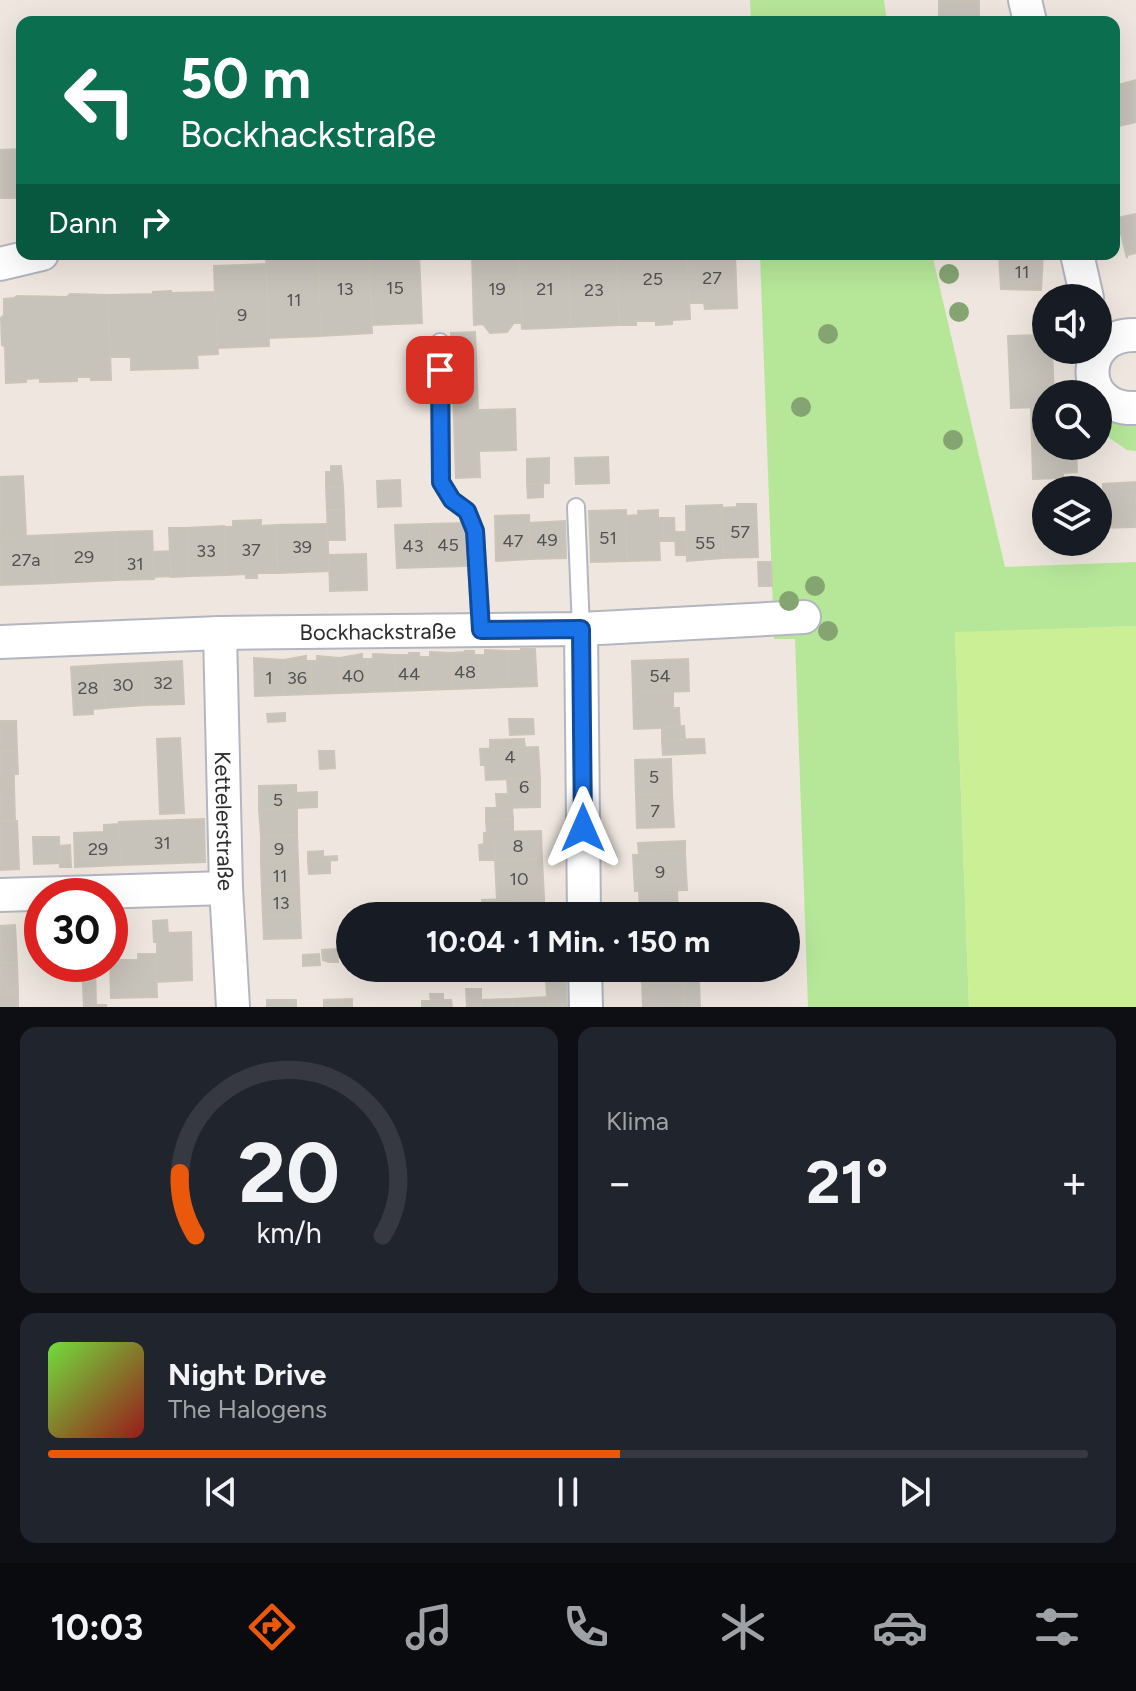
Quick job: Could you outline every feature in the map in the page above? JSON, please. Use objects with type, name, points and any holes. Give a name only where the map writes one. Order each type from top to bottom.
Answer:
[{"type":"street","points":[[1078,260],[1084,284]]},
{"type":"street","points":[[1112,339],[1136,335]]},
{"type":"street","points":[[1093,364],[1097,391],[1103,398],[1123,408],[1136,408]]},
{"type":"street","name":"Bockhackstraße","points":[[0,642],[220,633],[581,629],[804,617]]},
{"type":"street","points":[[581,629],[584,902]]},
{"type":"street","name":"Kettelerstraße","points":[[220,633],[226,888],[233,1007]]},
{"type":"street","points":[[0,895],[226,888]]},
{"type":"street","points":[[585,982],[586,1007]]},
{"type":"lane","points":[[440,342],[441,482],[452,500],[467,511],[475,531],[481,630]]},
{"type":"lane","points":[[576,507],[581,629]]},
{"type":"green space","points":[[750,0],[884,0],[886,16],[751,16]]},
{"type":"green space","points":[[760,260],[933,260],[1005,567],[1136,562],[1136,626],[955,633],[969,1007],[808,1007],[795,639],[774,639]]},
{"type":"green space","points":[[1136,418],[1136,451],[1127,450],[1112,440],[1112,422]]},
{"type":"green space","points":[[1136,626],[1136,1007],[969,1007],[955,632]]},
{"type":"building","points":[[939,0],[979,0],[979,16],[939,16]]},
{"type":"building","points":[[1136,80],[1136,122],[1120,126],[1120,84]]},
{"type":"building","points":[[16,149],[16,198],[1,198],[0,150]]},
{"type":"building","points":[[1136,214],[1136,253],[1127,255],[1127,258],[1120,230],[1120,217]]},
{"type":"building","points":[[266,260],[318,260],[321,336],[269,338]]},
{"type":"building","points":[[318,260],[369,260],[372,333],[321,336]]},
{"type":"building","points":[[369,260],[419,260],[422,323],[372,325]]},
{"type":"building","points":[[472,260],[519,260],[522,323],[514,323],[507,332],[490,333],[483,324],[474,325]]},
{"type":"building","points":[[519,260],[568,260],[571,327],[522,329]]},
{"type":"building","points":[[568,260],[617,260],[619,325],[571,327]]},
{"type":"building","points":[[617,260],[687,260],[690,319],[672,320],[672,324],[636,321],[636,325],[619,325]]},
{"type":"building","points":[[687,260],[735,260],[737,308],[705,309],[704,303],[689,303]]},
{"type":"building","points":[[999,260],[1043,260],[1041,284],[1032,284],[1032,290],[1001,289]]},
{"type":"building","points":[[266,264],[269,346],[217,348],[214,266]]},
{"type":"building","points":[[215,292],[218,354],[197,355],[198,368],[131,370],[131,357],[110,357],[108,295]]},
{"type":"building","points":[[70,294],[108,295],[111,380],[77,377],[77,381],[40,382],[40,378],[6,383],[1,318],[4,315],[4,299],[17,296],[67,297]]},
{"type":"building","points":[[475,332],[478,410],[515,409],[516,450],[479,451],[480,477],[456,478],[451,333]]},
{"type":"building","points":[[1032,335],[1032,364],[1053,364],[1053,380],[1032,380],[1032,407],[1011,408],[1008,336]]},
{"type":"building","points":[[608,457],[609,483],[576,484],[575,458]]},
{"type":"building","points":[[549,458],[549,483],[527,484],[527,459]]},
{"type":"building","points":[[1032,460],[1077,460],[1077,472],[1063,473],[1063,476],[1033,476]]},
{"type":"building","points":[[331,466],[341,466],[343,487],[326,487],[326,472],[331,472]]},
{"type":"building","points":[[23,476],[26,536],[0,537],[0,477]]},
{"type":"building","points":[[400,480],[401,506],[378,507],[377,481]]},
{"type":"building","points":[[1136,482],[1136,527],[1112,528],[1112,483]]},
{"type":"building","points":[[527,484],[543,484],[543,497],[528,498]]},
{"type":"building","points":[[326,487],[343,487],[344,510],[327,510]]},
{"type":"building","points":[[737,504],[756,504],[758,557],[723,558],[721,508],[737,507]]},
{"type":"building","points":[[722,505],[723,558],[687,561],[686,506]]},
{"type":"building","points":[[327,510],[344,510],[345,540],[328,540]]},
{"type":"building","points":[[626,510],[627,561],[591,562],[589,511]]},
{"type":"building","points":[[658,510],[658,518],[663,518],[664,531],[664,541],[659,541],[660,560],[627,561],[626,516],[638,515],[638,511]]},
{"type":"building","points":[[529,515],[530,559],[496,561],[495,516]]},
{"type":"building","points":[[663,518],[674,518],[675,541],[664,541]]},
{"type":"building","points":[[261,520],[261,526],[276,525],[278,573],[257,573],[257,578],[246,578],[246,574],[226,575],[224,527],[233,527],[233,521]]},
{"type":"building","points":[[565,521],[566,558],[530,559],[529,523]]},
{"type":"building","points":[[465,523],[466,566],[431,567],[429,524]]},
{"type":"building","points":[[327,524],[329,571],[278,573],[276,525]]},
{"type":"building","points":[[429,524],[431,567],[397,568],[395,525]]},
{"type":"building","points":[[224,526],[226,575],[189,576],[187,528]]},
{"type":"building","points":[[169,528],[187,528],[189,576],[171,577]]},
{"type":"building","points":[[152,531],[154,579],[117,580],[115,532]]},
{"type":"building","points":[[115,532],[117,580],[53,583],[51,535]]},
{"type":"building","points":[[675,532],[686,532],[687,555],[676,555]]},
{"type":"building","points":[[51,535],[53,583],[0,585],[0,537]]},
{"type":"building","points":[[170,551],[171,576],[154,577],[153,552]]},
{"type":"building","points":[[366,554],[367,590],[330,591],[329,555]]},
{"type":"building","points":[[758,562],[771,562],[772,586],[759,586]]},
{"type":"building","points":[[535,649],[537,686],[508,687],[507,651]]},
{"type":"building","points":[[485,650],[507,651],[508,687],[480,688],[479,655],[485,655]]},
{"type":"building","points":[[474,651],[474,655],[479,655],[480,688],[452,689],[451,653]]},
{"type":"building","points":[[430,652],[451,653],[452,689],[424,690],[423,657],[430,657]]},
{"type":"building","points":[[419,653],[419,657],[423,657],[424,690],[396,691],[394,655]]},
{"type":"building","points":[[362,654],[362,659],[367,659],[368,692],[340,693],[339,658]]},
{"type":"building","points":[[373,654],[394,655],[396,691],[368,692],[367,659],[373,659]]},
{"type":"building","points":[[306,656],[306,661],[311,661],[312,694],[284,695],[283,660]]},
{"type":"building","points":[[317,656],[339,658],[340,693],[312,694],[311,661],[317,661]]},
{"type":"building","points":[[254,658],[283,660],[284,695],[255,696]]},
{"type":"building","points":[[688,659],[689,691],[633,693],[632,661]]},
{"type":"building","points":[[182,661],[184,704],[144,705],[142,663]]},
{"type":"building","points":[[142,663],[144,705],[105,708],[102,665]]},
{"type":"building","points":[[102,665],[105,708],[93,709],[93,714],[74,715],[71,667]]},
{"type":"building","points":[[673,692],[673,708],[679,708],[680,727],[634,729],[633,693]]},
{"type":"building","points":[[285,713],[285,721],[268,722],[267,714]]},
{"type":"building","points":[[509,719],[533,719],[534,734],[510,735]]},
{"type":"building","points":[[0,721],[16,721],[17,751],[0,751]]},
{"type":"building","points":[[684,726],[685,739],[662,740],[662,728]]},
{"type":"building","points":[[180,738],[184,813],[160,814],[157,739]]},
{"type":"building","points":[[524,739],[525,748],[490,749],[490,740]]},
{"type":"building","points":[[704,739],[705,753],[663,755],[662,740]]},
{"type":"building","points":[[538,747],[540,778],[486,780],[480,749]]},
{"type":"building","points":[[0,751],[17,751],[18,774],[14,774],[14,784],[0,784]]},
{"type":"building","points":[[319,751],[334,751],[335,768],[320,769]]},
{"type":"building","points":[[671,759],[672,794],[636,795],[635,760]]},
{"type":"building","points":[[540,778],[540,807],[497,808],[496,794],[508,794],[507,779]]},
{"type":"building","points":[[0,784],[14,784],[15,821],[0,821]]},
{"type":"building","points":[[296,785],[297,808],[259,809],[259,786]]},
{"type":"building","points":[[317,792],[317,807],[297,808],[296,793]]},
{"type":"building","points":[[672,794],[674,827],[637,828],[636,795]]},
{"type":"building","points":[[297,808],[297,835],[261,836],[259,809]]},
{"type":"building","points":[[486,808],[512,808],[513,819],[486,820]]},
{"type":"building","points":[[204,819],[205,862],[121,865],[119,822]]},
{"type":"building","points":[[513,819],[513,832],[487,833],[486,820]]},
{"type":"building","points":[[0,821],[17,821],[19,869],[0,870]]},
{"type":"building","points":[[119,824],[121,865],[75,867],[74,833],[104,832],[104,825]]},
{"type":"building","points":[[541,831],[542,859],[495,860],[494,832]]},
{"type":"building","points":[[494,832],[495,860],[480,860],[479,845],[484,844],[484,833]]},
{"type":"building","points":[[297,835],[298,862],[261,863],[261,836]]},
{"type":"building","points":[[33,837],[59,837],[60,863],[34,864]]},
{"type":"building","points":[[685,841],[685,853],[639,855],[638,843]]},
{"type":"building","points":[[70,845],[71,867],[60,867],[59,846]]},
{"type":"building","points":[[323,851],[323,857],[337,856],[337,860],[308,862],[308,852]]},
{"type":"building","points":[[685,853],[687,890],[635,891],[633,855]]},
{"type":"building","points":[[542,859],[544,898],[497,900],[495,860]]},
{"type":"building","points":[[330,861],[330,873],[309,874],[308,862]]},
{"type":"building","points":[[298,862],[299,889],[262,890],[261,863]]},
{"type":"building","points":[[299,889],[300,915],[263,917],[262,890]]},
{"type":"building","points":[[677,890],[677,902],[639,902],[639,891]]},
{"type":"building","points":[[544,898],[544,902],[482,902]]},
{"type":"building","points":[[300,915],[301,938],[264,939],[263,917]]},
{"type":"building","points":[[167,920],[168,933],[191,932],[192,980],[157,982],[157,942],[154,942],[153,921]]},
{"type":"building","points":[[15,925],[17,963],[0,963],[0,926]]},
{"type":"building","points":[[336,949],[336,962],[323,960],[322,950]]},
{"type":"building","points":[[138,954],[156,954],[157,997],[111,998],[111,982],[128,982],[128,960],[138,960]]},
{"type":"building","points":[[319,954],[320,965],[303,966],[303,955]]},
{"type":"building","points":[[0,963],[17,963],[18,992],[0,993]]},
{"type":"building","points":[[83,982],[95,982],[96,1005],[106,1007],[84,1007]]},
{"type":"building","points":[[546,982],[566,982],[567,1007],[548,1007]]},
{"type":"building","points":[[683,982],[699,982],[700,1007],[680,1007],[684,1006]]},
{"type":"building","points":[[683,982],[684,1006],[643,1007],[642,983]]},
{"type":"building","points":[[466,989],[481,989],[481,1007],[467,1007]]},
{"type":"building","points":[[18,992],[18,1007],[0,1007],[0,993]]},
{"type":"building","points":[[430,994],[443,994],[443,1000],[451,1000],[452,1007],[422,1007],[422,1001],[431,1001]]},
{"type":"building","points":[[547,997],[548,1007],[513,1007],[513,999]]},
{"type":"building","points":[[352,999],[352,1007],[324,1007],[324,1000]]},
{"type":"building","points":[[513,999],[513,1007],[481,1007],[481,1000]]},
{"type":"building","points":[[267,1000],[296,1000],[296,1007],[267,1007]]},
{"type":"route","points":[[440,370],[441,482],[452,500],[467,511],[475,531],[481,630],[581,629],[583,828]]}]
